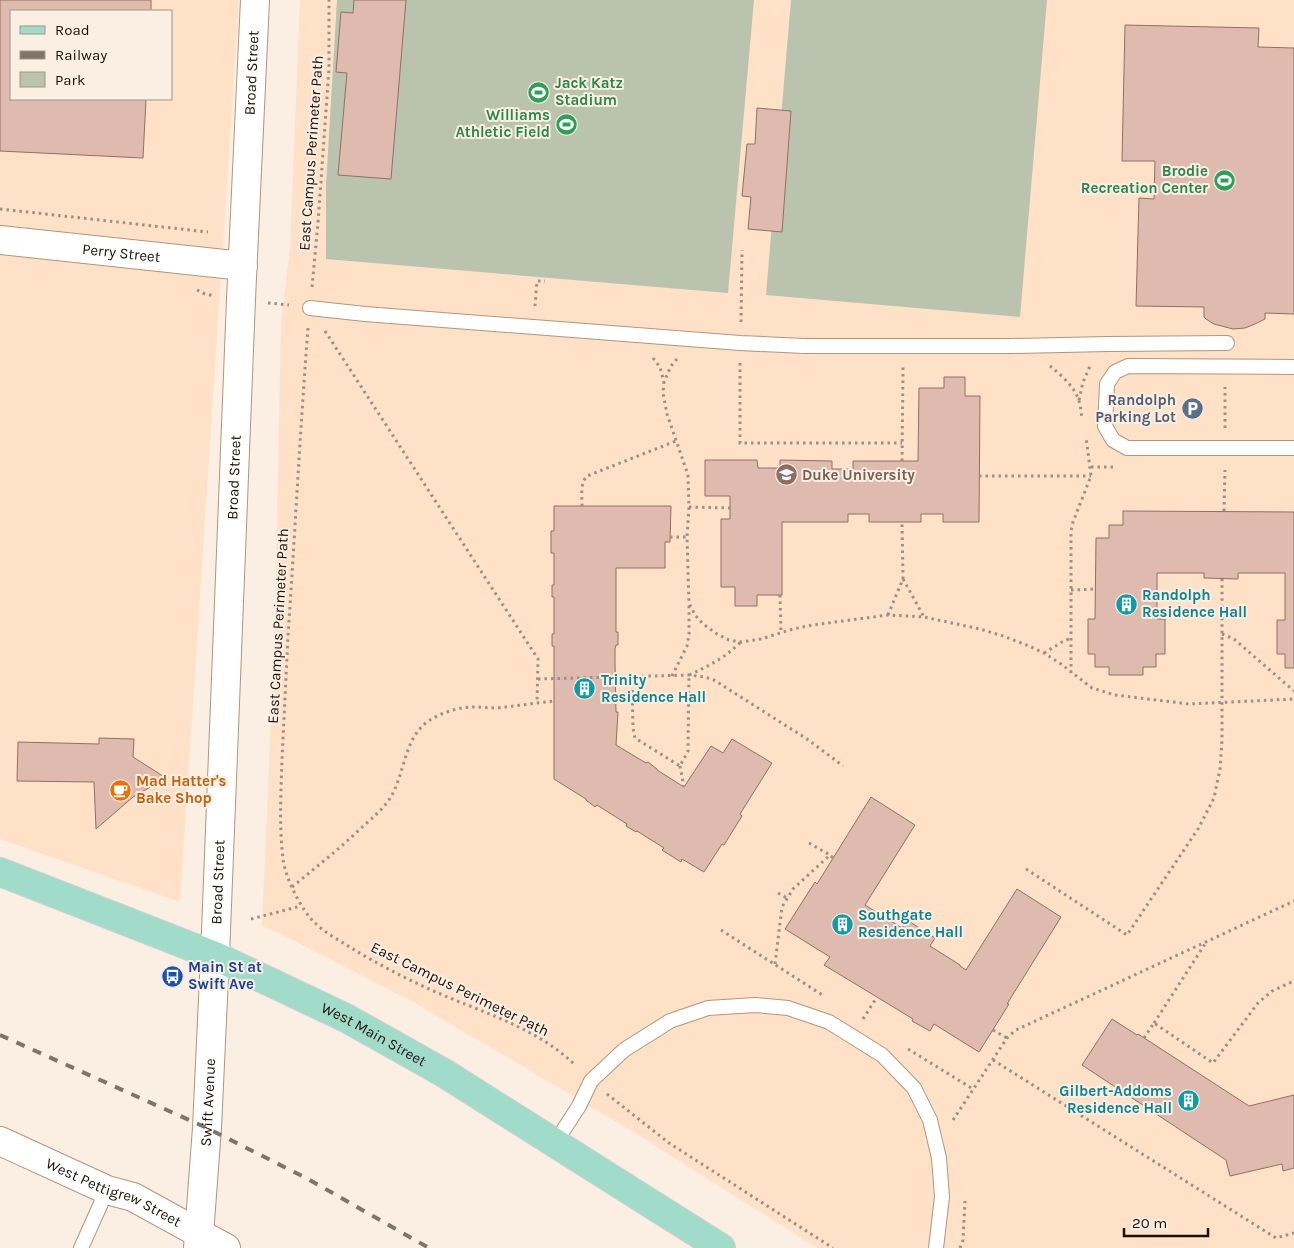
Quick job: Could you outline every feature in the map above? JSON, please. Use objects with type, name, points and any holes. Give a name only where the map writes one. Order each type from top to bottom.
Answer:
[{"type":"main road","name":"West Main Street","points":[[0,872],[215,956],[346,1018],[444,1073],[721,1248]]},
{"type":"street","name":"Broad Street","points":[[215,956],[255,0]]},
{"type":"street","name":"Perry Street","points":[[0,240],[243,266]]},
{"type":"street","name":"Swift Avenue","points":[[199,1241],[207,1128],[215,956]]},
{"type":"street","name":"West Pettigrew Street","points":[[0,1142],[107,1190],[133,1198],[199,1241],[226,1248]]},
{"type":"lane","points":[[310,308],[365,314],[740,343],[804,346],[1227,343]]},
{"type":"lane","points":[[1294,367],[1128,366],[1115,372],[1107,384],[1105,426],[1114,440],[1127,448],[1294,448]]},
{"type":"lane","points":[[555,1144],[591,1081],[624,1050],[670,1021],[708,1008],[755,1005],[788,1008],[829,1022],[882,1055],[914,1088],[930,1120],[939,1158],[942,1197],[936,1248]]},
{"type":"lane","points":[[81,1248],[107,1190]]},
{"type":"path","name":"East Campus Perimeter Path","points":[[329,0],[330,69],[302,405],[298,498],[285,692],[280,815],[283,861],[292,887],[301,906],[314,923],[331,935],[398,974],[538,1037],[566,1056],[591,1081],[669,1143],[833,1248]]},
{"type":"path","points":[[0,209],[208,232]]},
{"type":"path","points":[[742,250],[740,443],[902,443]]},
{"type":"path","points":[[533,327],[536,281],[545,281]]},
{"type":"path","points":[[241,300],[310,308],[538,659],[536,703]]},
{"type":"path","points":[[672,676],[687,646],[689,634],[688,475],[664,404],[663,393],[664,382],[671,366],[693,339]]},
{"type":"path","points":[[902,461],[904,346]]},
{"type":"path","points":[[1012,346],[1040,360],[1064,378],[1074,390],[1079,401],[1083,422]]},
{"type":"path","points":[[1224,511],[1226,367]]},
{"type":"path","points":[[1071,672],[1071,531],[1091,476],[1085,431]]},
{"type":"path","points":[[582,506],[582,484],[587,476],[676,441]]},
{"type":"path","points":[[979,476],[1091,476]]},
{"type":"path","points":[[689,507],[730,508]]},
{"type":"path","points":[[888,615],[903,579],[902,522]]},
{"type":"path","points":[[670,537],[687,537]]},
{"type":"path","points":[[903,579],[924,617]]},
{"type":"path","points":[[1026,869],[1127,935],[1198,829],[1214,798],[1220,770],[1222,740],[1222,579]]},
{"type":"path","points":[[1072,590],[1096,589]]},
{"type":"path","points":[[780,595],[781,632]]},
{"type":"path","points":[[689,603],[695,615],[717,634],[729,640],[741,642],[761,639],[813,624],[888,615],[924,617],[1003,636],[1044,653],[1092,688],[1115,695],[1189,704],[1294,699]]},
{"type":"path","points":[[1222,634],[1234,639],[1294,691]]},
{"type":"path","points":[[1044,653],[1072,638]]},
{"type":"path","points":[[689,675],[711,665],[741,642]]},
{"type":"path","points":[[538,679],[689,675],[705,677],[714,680],[807,738],[843,766]]},
{"type":"path","points":[[684,788],[680,766],[688,752],[689,675]]},
{"type":"path","points":[[632,677],[633,728],[635,738],[680,766]]},
{"type":"path","points":[[292,887],[332,855],[380,811],[390,799],[396,787],[410,744],[418,731],[427,722],[457,709],[472,707],[495,708],[554,701]]},
{"type":"path","points":[[775,964],[782,907],[793,889],[831,856],[808,843]]},
{"type":"path","points":[[778,893],[788,898]]},
{"type":"path","points":[[1294,901],[1016,1030],[1007,1038],[993,1060],[1276,1238],[1294,1233]]},
{"type":"path","points":[[251,919],[301,906]]},
{"type":"path","points":[[1144,1038],[1206,942]]},
{"type":"path","points":[[1154,1023],[1212,1063],[1258,1003],[1272,991],[1294,981]]},
{"type":"path","points":[[862,1021],[877,997]]},
{"type":"path","points":[[993,1030],[1007,1038]]},
{"type":"shaded area","points":[[0,0],[239,0],[180,902],[0,839]]},
{"type":"shaded area","name":"Duke University","points":[[300,0],[1294,0],[1294,1248],[817,1248],[635,1133],[413,1002],[262,926],[275,625],[281,324],[290,248]]},
{"type":"green space","name":"Williams Athletic Field","points":[[337,0],[754,0],[728,293],[326,259],[326,185]]},
{"type":"green space","points":[[791,0],[1047,0],[1020,317],[766,295]]},
{"type":"building","points":[[0,0],[151,0],[151,10],[10,10],[10,100],[146,100],[143,158],[0,151]]},
{"type":"building","points":[[354,0],[406,0],[391,179],[338,175],[347,73],[336,72],[341,12],[353,13]]},
{"type":"building","name":"Brodie Recreation Center","points":[[1125,25],[1259,28],[1258,47],[1294,48],[1294,314],[1265,313],[1265,319],[1255,324],[1245,328],[1233,329],[1214,324],[1206,319],[1204,317],[1204,307],[1136,306],[1139,198],[1154,199],[1155,161],[1122,161]]},
{"type":"building","points":[[757,108],[791,111],[782,232],[748,229],[751,197],[742,196],[747,144],[755,144]]},
{"type":"building","points":[[944,377],[965,377],[965,396],[980,396],[979,522],[943,522],[943,514],[921,514],[921,522],[869,522],[869,514],[848,514],[848,522],[782,522],[782,595],[757,595],[757,606],[735,606],[735,587],[721,587],[721,519],[730,519],[730,496],[705,496],[705,460],[757,460],[758,468],[780,468],[780,460],[832,461],[832,469],[853,469],[853,461],[918,461],[919,388],[944,388]]},
{"type":"building","name":"Trinity Residence Hall","points":[[554,506],[671,506],[670,542],[665,542],[665,568],[616,568],[616,632],[618,632],[618,645],[616,645],[615,649],[615,662],[616,712],[618,712],[616,745],[646,763],[648,762],[684,787],[711,746],[723,753],[732,739],[772,763],[740,814],[742,816],[724,845],[722,844],[704,872],[682,859],[681,862],[662,850],[664,848],[626,826],[627,824],[597,805],[595,807],[586,799],[554,779],[554,646],[552,646],[552,634],[554,634],[554,597],[552,597],[552,585],[554,585],[554,553],[551,553],[551,531],[554,531]]},
{"type":"building","name":"Randolph Residence Hall","points":[[1123,511],[1294,512],[1294,668],[1285,668],[1285,654],[1277,654],[1277,620],[1285,620],[1285,573],[1238,573],[1238,579],[1204,578],[1204,573],[1157,573],[1157,619],[1165,619],[1165,654],[1156,654],[1156,667],[1143,667],[1143,675],[1109,675],[1109,667],[1095,667],[1095,654],[1088,654],[1088,619],[1095,619],[1096,538],[1109,538],[1109,525],[1123,525]]},
{"type":"building","name":"Mad Hatter's Bake Shop","points":[[99,738],[134,739],[133,757],[166,778],[133,797],[96,829],[94,782],[17,781],[18,742],[99,744]]},
{"type":"building","name":"Southgate Residence Hall","points":[[871,797],[915,825],[865,905],[902,928],[907,920],[935,938],[930,946],[966,970],[1017,889],[1061,917],[979,1052],[934,1024],[930,1031],[912,1021],[913,1019],[824,965],[830,957],[785,929],[815,882],[817,884]]},
{"type":"building","name":"Gilbert-Addoms Residence Hall","points":[[1112,1019],[1249,1106],[1294,1095],[1294,1168],[1283,1171],[1282,1164],[1230,1176],[1226,1160],[1082,1065]]},
{"type":"railway","points":[[0,1035],[207,1128],[308,1179],[429,1248]]},
{"type":"place","name":"Jack Katz Stadium","points":[[539,92]]},
{"type":"place","name":"Williams Athletic Field","points":[[566,124]]},
{"type":"place","name":"Brodie Recreation Center","points":[[1224,180]]},
{"type":"place","name":"Randolph Parking Lot","points":[[1192,409]]},
{"type":"place","name":"Duke University","points":[[786,475]]},
{"type":"place","name":"Randolph Residence Hall","points":[[1126,604]]},
{"type":"place","name":"Trinity Residence Hall","points":[[585,689]]},
{"type":"place","name":"Mad Hatter's Bake Shop","points":[[120,790]]},
{"type":"place","name":"Southgate Residence Hall","points":[[842,924]]},
{"type":"place","name":"Main St at Swift Ave","points":[[172,976]]},
{"type":"place","name":"Gilbert-Addoms Residence Hall","points":[[1188,1100]]}]
